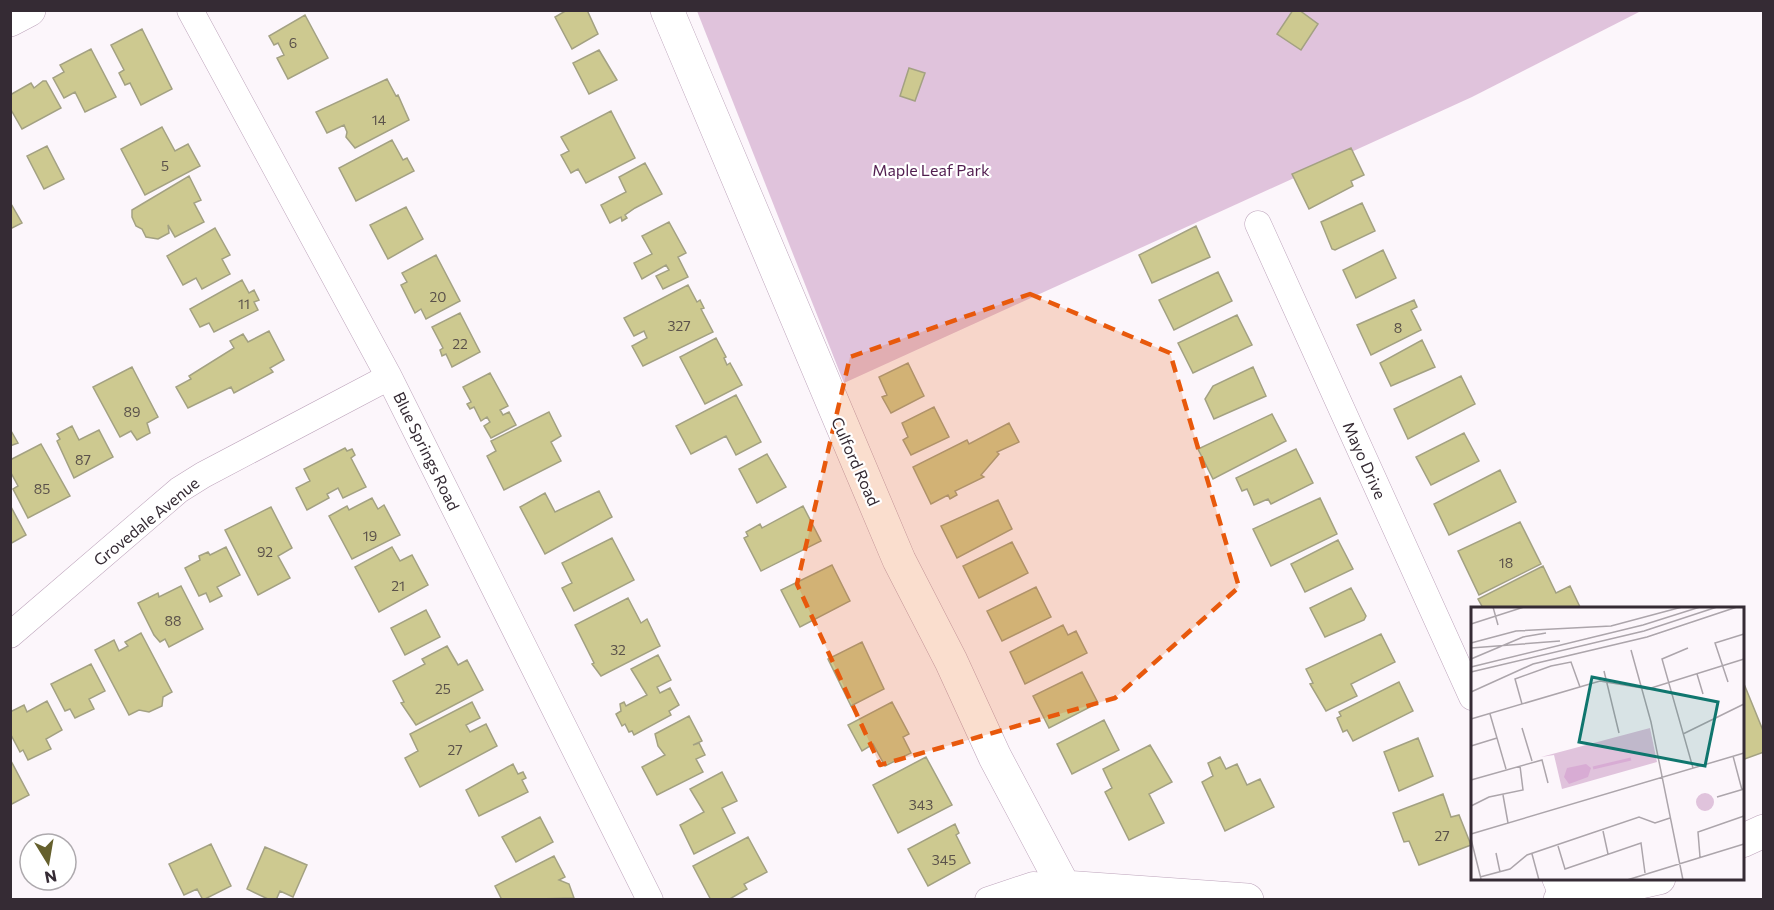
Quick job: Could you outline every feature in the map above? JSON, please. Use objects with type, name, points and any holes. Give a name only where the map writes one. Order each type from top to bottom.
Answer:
[{"type":"street","points":[[10,20],[29,10]]},
{"type":"street","name":"Blue Springs Road","points":[[190,10],[389,377],[650,900]]},
{"type":"street","name":"Culford Road","points":[[667,10],[899,560],[951,661],[995,757],[1067,893]]},
{"type":"street","name":"Mayo Drive","points":[[1258,224],[1471,693]]},
{"type":"street","name":"Grovedale Avenue","points":[[10,635],[179,490],[203,475],[389,377]]},
{"type":"street","points":[[1744,841],[1764,831]]},
{"type":"street","points":[[1555,880],[1563,899],[1654,880]]},
{"type":"street","points":[[988,900],[1033,885],[1067,893],[1247,900]]},
{"type":"highlighted area","points":[[1030,294],[1170,353],[1239,587],[1115,698],[880,765],[797,584],[850,357]]},
{"type":"green space","name":"Maple Leaf Park","points":[[697,11],[1641,11],[1472,97],[844,383]]},
{"type":"building","points":[[567,10],[587,10],[598,34],[572,49],[555,17]]},
{"type":"building","points":[[1293,10],[1299,10],[1318,24],[1301,50],[1277,34]]},
{"type":"building","points":[[305,15],[328,58],[288,79],[277,58],[284,55],[278,43],[274,45],[269,36]]},
{"type":"building","points":[[142,29],[172,89],[141,105],[130,83],[125,85],[119,73],[124,70],[111,45]]},
{"type":"building","points":[[91,49],[116,97],[85,112],[75,92],[64,98],[53,78],[64,72],[60,65]]},
{"type":"building","points":[[599,50],[617,80],[589,94],[573,63]]},
{"type":"building","points":[[909,68],[925,73],[915,101],[900,96]]},
{"type":"building","points":[[387,79],[396,96],[398,95],[409,120],[355,148],[346,137],[347,132],[344,125],[327,133],[316,112]]},
{"type":"building","points":[[46,81],[61,108],[22,129],[10,108],[10,95],[31,83],[34,88]]},
{"type":"building","points":[[611,111],[635,158],[586,183],[578,169],[571,173],[561,155],[569,151],[561,137]]},
{"type":"building","points":[[162,127],[175,151],[188,144],[200,166],[145,195],[121,149]]},
{"type":"building","points":[[392,140],[403,160],[407,158],[414,171],[356,201],[339,168]]},
{"type":"building","points":[[47,146],[64,179],[44,189],[27,156]]},
{"type":"building","points":[[1351,148],[1364,175],[1351,181],[1353,186],[1309,209],[1292,174]]},
{"type":"building","points":[[645,163],[662,194],[635,208],[625,215],[627,218],[622,221],[621,217],[610,223],[601,205],[626,192],[619,177]]},
{"type":"building","points":[[189,176],[201,200],[194,203],[204,222],[175,237],[168,225],[169,233],[158,239],[146,237],[142,229],[136,226],[132,210]]},
{"type":"building","points":[[10,202],[22,223],[10,229]]},
{"type":"building","points":[[1362,203],[1375,231],[1335,250],[1332,249],[1321,222]]},
{"type":"building","points":[[406,207],[423,239],[388,259],[370,225]]},
{"type":"building","points":[[669,222],[686,253],[678,257],[688,277],[663,289],[656,276],[669,270],[666,265],[642,279],[634,263],[652,254],[642,236]]},
{"type":"building","points":[[1196,226],[1210,257],[1152,283],[1139,255]]},
{"type":"building","points":[[215,228],[230,255],[222,259],[230,274],[202,289],[196,278],[183,285],[167,256]]},
{"type":"building","points":[[1383,250],[1396,278],[1356,298],[1343,270]]},
{"type":"building","points":[[436,255],[460,301],[426,319],[421,309],[415,313],[401,285],[407,282],[402,273]]},
{"type":"building","points":[[1218,272],[1232,301],[1174,330],[1159,300]]},
{"type":"building","points":[[242,280],[249,293],[254,290],[259,300],[254,302],[258,310],[214,332],[209,323],[200,327],[190,309]]},
{"type":"building","points":[[688,285],[697,302],[700,300],[704,308],[701,309],[713,332],[643,366],[632,346],[647,338],[644,331],[634,336],[624,318]]},
{"type":"building","points":[[1414,300],[1417,307],[1411,310],[1421,330],[1371,355],[1357,325]]},
{"type":"building","points":[[460,313],[480,352],[452,367],[446,354],[442,356],[440,350],[443,348],[432,327]]},
{"type":"building","points":[[1237,315],[1252,345],[1193,373],[1178,343]]},
{"type":"building","points":[[269,331],[284,360],[270,368],[273,372],[234,393],[231,387],[188,408],[176,387],[191,379],[189,376],[234,348],[230,341],[243,334],[248,342]]},
{"type":"building","points":[[716,338],[726,357],[724,358],[727,365],[730,363],[742,385],[705,404],[680,357]]},
{"type":"building","points":[[1422,340],[1435,367],[1391,386],[1380,363]]},
{"type":"building","points":[[908,363],[924,396],[891,413],[882,397],[887,395],[879,377]]},
{"type":"building","points":[[132,367],[158,417],[147,423],[150,433],[137,440],[131,431],[120,437],[93,387]]},
{"type":"building","points":[[1253,367],[1266,396],[1214,419],[1205,399],[1213,386]]},
{"type":"building","points":[[490,373],[508,406],[500,410],[503,415],[509,412],[516,425],[491,438],[484,426],[490,422],[487,417],[481,421],[474,407],[470,409],[467,404],[471,402],[463,387]]},
{"type":"building","points":[[1461,376],[1475,404],[1408,439],[1394,409]]},
{"type":"building","points":[[736,395],[761,442],[736,455],[726,436],[691,454],[676,426]]},
{"type":"building","points":[[934,407],[949,437],[911,455],[903,440],[908,437],[902,423]]},
{"type":"building","points":[[549,412],[561,436],[551,442],[561,461],[504,490],[487,456],[496,451],[491,441]]},
{"type":"building","points":[[1272,414],[1286,441],[1213,479],[1198,449]]},
{"type":"building","points":[[1009,423],[1019,442],[997,452],[999,454],[981,475],[984,477],[955,491],[957,495],[950,499],[948,495],[931,504],[913,467],[967,440],[969,444]]},
{"type":"building","points":[[72,426],[79,440],[99,430],[113,457],[74,478],[57,441],[60,439],[57,434]]},
{"type":"building","points":[[10,429],[18,443],[10,446]]},
{"type":"building","points":[[1464,433],[1479,461],[1431,485],[1416,457]]},
{"type":"building","points":[[41,444],[70,496],[28,518],[13,489],[18,486],[10,471],[10,460]]},
{"type":"building","points":[[345,448],[347,451],[352,449],[355,455],[351,458],[366,487],[343,498],[338,488],[327,494],[329,498],[307,510],[296,488],[310,481],[304,469]]},
{"type":"building","points":[[1296,449],[1313,483],[1271,504],[1268,499],[1254,505],[1247,489],[1242,491],[1236,478]]},
{"type":"building","points":[[767,454],[786,487],[757,503],[739,469]]},
{"type":"building","points":[[1500,470],[1516,502],[1449,535],[1434,504]]},
{"type":"building","points":[[599,491],[612,517],[545,554],[520,507],[545,493],[555,512]]},
{"type":"building","points":[[372,498],[378,509],[384,505],[400,535],[352,559],[329,516],[347,506],[349,510]]},
{"type":"building","points":[[1320,498],[1337,534],[1271,566],[1253,529]]},
{"type":"building","points":[[998,500],[1012,529],[957,558],[941,526]]},
{"type":"building","points":[[10,505],[26,535],[10,544]]},
{"type":"building","points":[[803,506],[821,541],[761,571],[744,538],[748,536],[746,532],[760,524],[762,528]]},
{"type":"building","points":[[271,507],[292,548],[278,556],[290,578],[258,595],[225,530]]},
{"type":"building","points":[[1520,522],[1541,564],[1479,595],[1458,551]]},
{"type":"building","points":[[612,538],[634,580],[574,611],[562,588],[572,583],[562,563]]},
{"type":"building","points":[[1338,540],[1353,569],[1305,592],[1291,564]]},
{"type":"building","points":[[1012,542],[1028,573],[979,598],[963,566]]},
{"type":"building","points":[[226,547],[240,575],[217,587],[222,596],[210,602],[206,593],[199,596],[185,568],[200,560],[199,556],[208,552],[210,555]]},
{"type":"building","points":[[392,547],[400,561],[412,555],[428,585],[379,612],[355,567]]},
{"type":"building","points":[[832,565],[850,601],[800,627],[781,590]]},
{"type":"building","points":[[1543,566],[1556,593],[1570,586],[1580,607],[1482,607],[1478,599]]},
{"type":"building","points":[[181,586],[203,629],[169,647],[165,639],[160,642],[154,635],[138,603],[158,593],[159,597]]},
{"type":"building","points":[[1036,587],[1051,617],[1002,641],[987,611]]},
{"type":"building","points":[[1351,588],[1366,616],[1364,620],[1325,637],[1310,608]]},
{"type":"building","points":[[628,598],[641,623],[647,619],[660,646],[601,676],[592,664],[594,663],[575,625]]},
{"type":"building","points":[[426,610],[440,637],[405,655],[391,628]]},
{"type":"building","points":[[1063,625],[1068,635],[1076,631],[1087,653],[1025,684],[1010,652]]},
{"type":"building","points":[[141,633],[172,692],[163,697],[162,706],[149,712],[139,710],[129,715],[95,650],[114,640],[119,651],[128,646],[125,642]]},
{"type":"building","points":[[1381,634],[1395,662],[1351,684],[1357,696],[1326,711],[1310,684],[1313,683],[1306,669]]},
{"type":"building","points":[[862,642],[884,689],[851,706],[828,659]]},
{"type":"building","points":[[447,646],[458,665],[467,660],[483,690],[416,725],[401,703],[404,702],[393,681],[425,664],[422,659]]},
{"type":"building","points":[[658,655],[671,680],[657,687],[660,693],[670,688],[679,705],[669,711],[671,715],[634,735],[632,731],[629,732],[625,724],[622,726],[616,714],[621,711],[620,704],[624,702],[626,706],[647,695],[631,669]]},
{"type":"building","points":[[91,664],[105,691],[89,699],[94,709],[75,718],[70,709],[65,711],[51,684]]},
{"type":"building","points":[[1082,672],[1098,703],[1049,728],[1033,696]]},
{"type":"building","points":[[1399,682],[1413,711],[1353,741],[1347,730],[1343,732],[1337,718],[1341,716],[1339,712]]},
{"type":"building","points":[[1744,684],[1764,733],[1764,752],[1744,759]]},
{"type":"building","points":[[47,701],[62,730],[46,739],[51,749],[28,760],[23,750],[20,752],[10,733],[10,712],[24,705],[27,712]]},
{"type":"building","points":[[472,702],[480,718],[466,725],[470,732],[486,724],[497,746],[420,787],[405,758],[418,751],[410,734]]},
{"type":"building","points":[[892,702],[909,734],[903,737],[911,753],[885,766],[873,744],[862,751],[848,725]]},
{"type":"building","points":[[689,716],[702,741],[693,745],[699,743],[705,755],[696,759],[703,772],[657,795],[642,767],[665,755],[658,746],[655,734]]},
{"type":"building","points":[[1104,720],[1119,750],[1072,774],[1057,744]]},
{"type":"building","points":[[1418,738],[1433,776],[1399,791],[1384,752]]},
{"type":"building","points":[[1150,745],[1172,782],[1149,794],[1164,823],[1129,840],[1105,792],[1112,788],[1103,769]]},
{"type":"building","points":[[926,757],[952,805],[898,833],[873,785]]},
{"type":"building","points":[[1220,757],[1226,769],[1237,764],[1247,785],[1260,779],[1274,807],[1225,831],[1202,782],[1213,776],[1208,763]]},
{"type":"building","points":[[10,759],[29,795],[10,805]]},
{"type":"building","points":[[513,764],[518,774],[523,772],[526,778],[522,780],[528,792],[479,816],[466,790]]},
{"type":"building","points":[[722,772],[737,801],[722,808],[735,833],[694,854],[680,825],[704,812],[690,789]]},
{"type":"building","points":[[1443,794],[1451,817],[1459,815],[1471,845],[1419,865],[1409,841],[1404,842],[1393,813]]},
{"type":"building","points":[[540,817],[553,842],[516,862],[502,837]]},
{"type":"building","points":[[955,824],[959,833],[956,835],[970,863],[928,886],[908,849]]},
{"type":"building","points":[[748,837],[767,872],[744,884],[747,889],[728,900],[711,900],[693,866]]},
{"type":"building","points":[[211,844],[231,886],[203,900],[197,889],[184,895],[169,864]]},
{"type":"building","points":[[265,847],[307,865],[293,897],[280,891],[276,900],[270,900],[247,889]]},
{"type":"building","points":[[554,856],[565,877],[559,880],[569,884],[574,898],[502,900],[495,886]]}]
